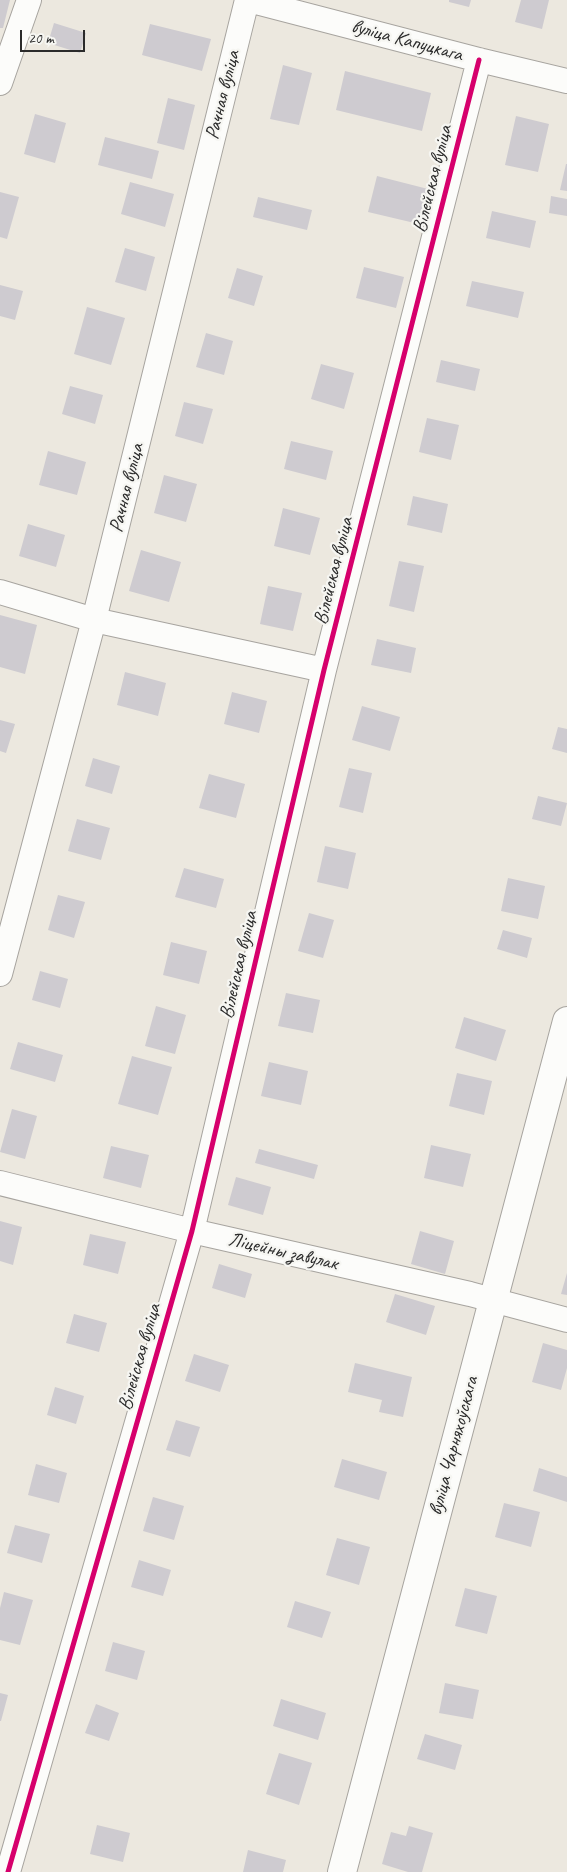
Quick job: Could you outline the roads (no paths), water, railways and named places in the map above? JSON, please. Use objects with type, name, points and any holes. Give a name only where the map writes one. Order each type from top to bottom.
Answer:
[{"type":"main road","name":"вуліца Чарняхоўскага","points":[[342,1872],[567,1021]]},
{"type":"street","points":[[0,83],[29,0]]},
{"type":"street","name":"вуліца Капуцкага","points":[[247,0],[567,81]]},
{"type":"street","name":"Рачная вуліца","points":[[0,974],[94,620],[247,0]]},
{"type":"street","name":"Вілейская вуліца","points":[[9,1870],[192,1231],[324,670],[478,60]]},
{"type":"street","points":[[0,592],[94,620],[324,670]]},
{"type":"street","name":"Ліцейны завулак","points":[[0,1183],[192,1231],[492,1300],[567,1320]]}]
